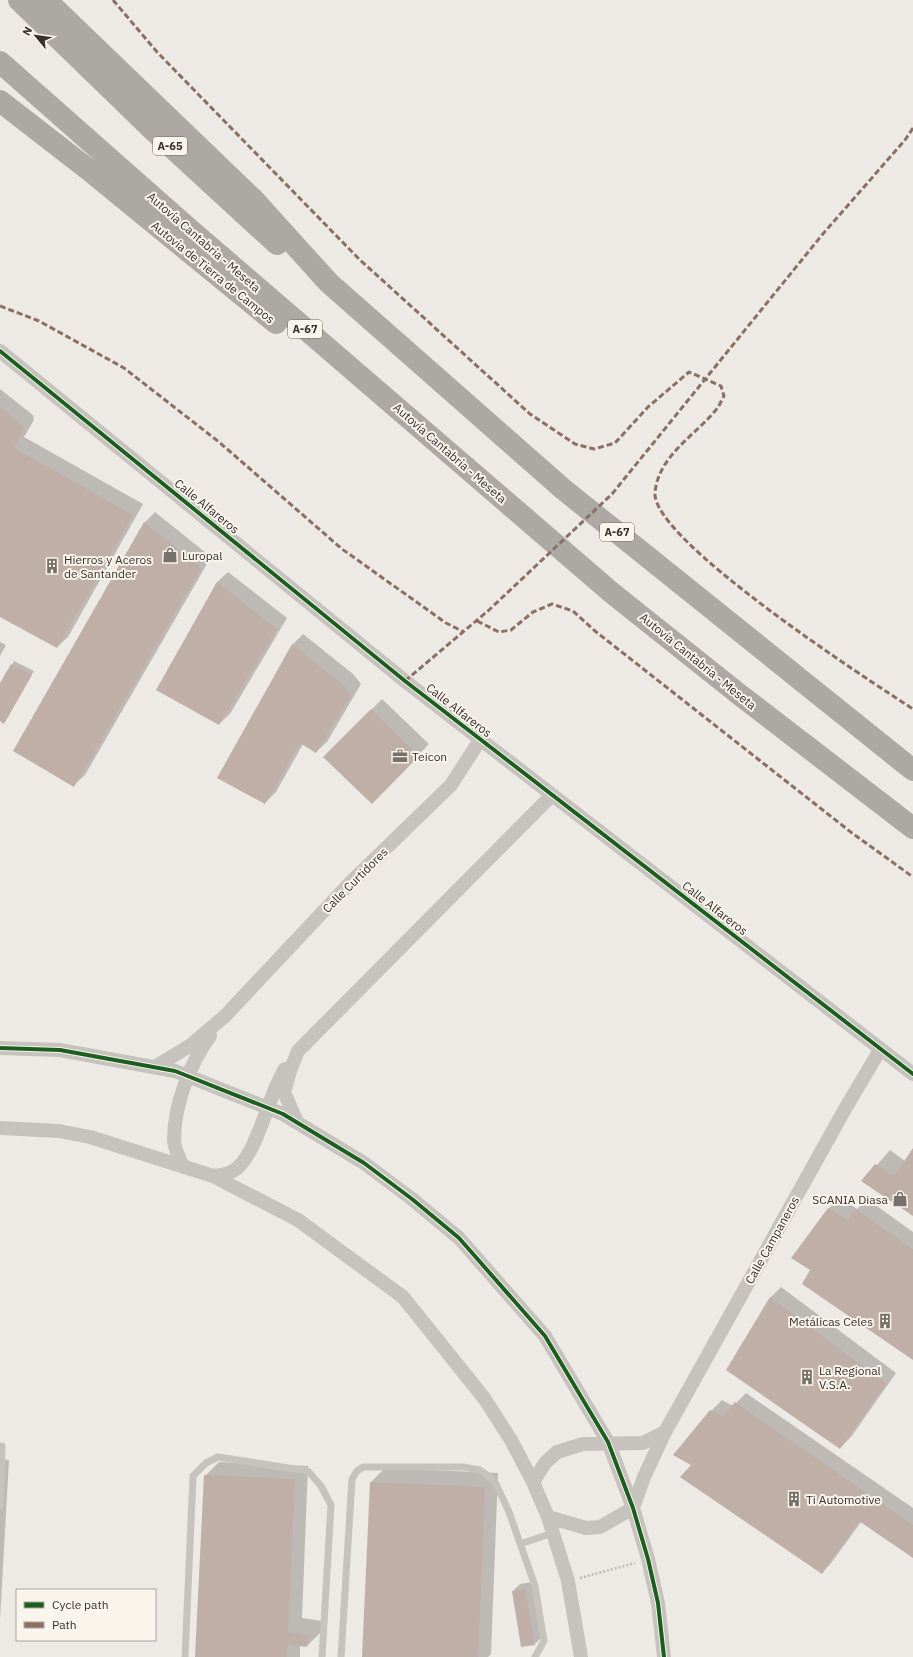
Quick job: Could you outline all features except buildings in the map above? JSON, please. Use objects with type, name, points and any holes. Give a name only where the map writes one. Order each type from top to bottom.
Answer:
[{"type":"highway","name":"A-65","points":[[19,0],[154,131],[274,242],[329,283]]},
{"type":"highway","name":"A-67","points":[[46,0],[253,199],[329,283],[563,489],[913,770]]},
{"type":"highway","name":"Autovía Cantabria - Meseta","points":[[0,62],[188,228],[612,593],[740,695],[913,828]]},
{"type":"highway","name":"Autovia de Tierra de Campos","points":[[0,101],[89,170],[612,593]]},
{"type":"street","name":"Calle Alfareros","points":[[0,351],[480,740],[913,1074]]},
{"type":"street","name":"Calle Curtidores","points":[[155,1067],[191,1045],[225,1016],[350,883],[451,785],[480,740]]},
{"type":"street","points":[[213,1176],[232,1172],[245,1161],[252,1149],[278,1080],[298,1051],[552,795]]},
{"type":"street","name":"Calle Curtidores","points":[[182,1167],[174,1142],[177,1115],[188,1076],[198,1052],[225,1016]]},
{"type":"street","points":[[0,1048],[60,1050],[175,1071],[267,1108],[297,1122],[364,1163],[412,1199],[459,1238],[545,1336],[608,1442],[633,1508],[648,1559],[658,1603],[664,1657]]},
{"type":"street","name":"Calle Campaneros","points":[[633,1508],[644,1477],[665,1432],[837,1123],[880,1050]]},
{"type":"street","points":[[297,1122],[284,1092],[298,1051]]},
{"type":"street","points":[[0,1128],[59,1131],[90,1137],[213,1176],[298,1220],[403,1297],[484,1398],[511,1440],[533,1482],[548,1517],[568,1581],[581,1657]]},
{"type":"street","points":[[533,1482],[545,1463],[557,1452],[582,1444],[608,1442],[642,1443],[665,1432]]},
{"type":"street","points":[[548,1517],[586,1528],[600,1527],[633,1508]]},
{"type":"lane","points":[[0,1446],[2,1446],[0,1506]]},
{"type":"lane","points":[[185,1657],[193,1476],[206,1463],[218,1457],[308,1471],[321,1486],[331,1505],[322,1657]]},
{"type":"lane","points":[[341,1657],[352,1479],[356,1471],[363,1467],[463,1467],[480,1470],[496,1484],[509,1512],[535,1586],[544,1641],[535,1657]]},
{"type":"lane","points":[[520,1544],[553,1533]]},
{"type":"path","points":[[568,1581],[648,1559]]},
{"type":"marked path","points":[[113,0],[157,52],[359,259],[530,414],[575,444],[594,449],[615,443],[648,407],[689,372],[721,386],[724,396],[718,408],[670,457],[658,479],[655,492],[663,514],[687,542],[723,574],[766,608],[854,670],[913,709]]},
{"type":"marked path","points":[[405,681],[489,610],[612,494],[822,235],[905,140],[913,128]]},
{"type":"marked path","points":[[0,306],[39,321],[124,368],[219,442],[342,549],[446,623],[464,632]]},
{"type":"marked path","points":[[477,621],[499,632],[511,630],[533,612],[552,604],[573,611],[595,631],[852,833],[913,877]]},
{"type":"cycle path","points":[[0,351],[405,681],[913,1074]]},
{"type":"cycle path","points":[[0,1048],[60,1050],[175,1071],[283,1114],[364,1163],[412,1199],[459,1238],[545,1336],[608,1442],[633,1508],[648,1559],[658,1603],[664,1657]]},
{"type":"place","name":"Luropal","points":[[170,555]]},
{"type":"place","name":"Hierros y Aceros de Santander","points":[[52,566]]},
{"type":"place","name":"Teicon","points":[[400,756]]},
{"type":"place","name":"SCANIA Diasa","points":[[900,1199]]},
{"type":"place","name":"Metálicas Celes","points":[[885,1321]]},
{"type":"place","name":"La Regional V.S.A.","points":[[807,1377]]},
{"type":"place","name":"Ti Automotive","points":[[794,1499]]}]
